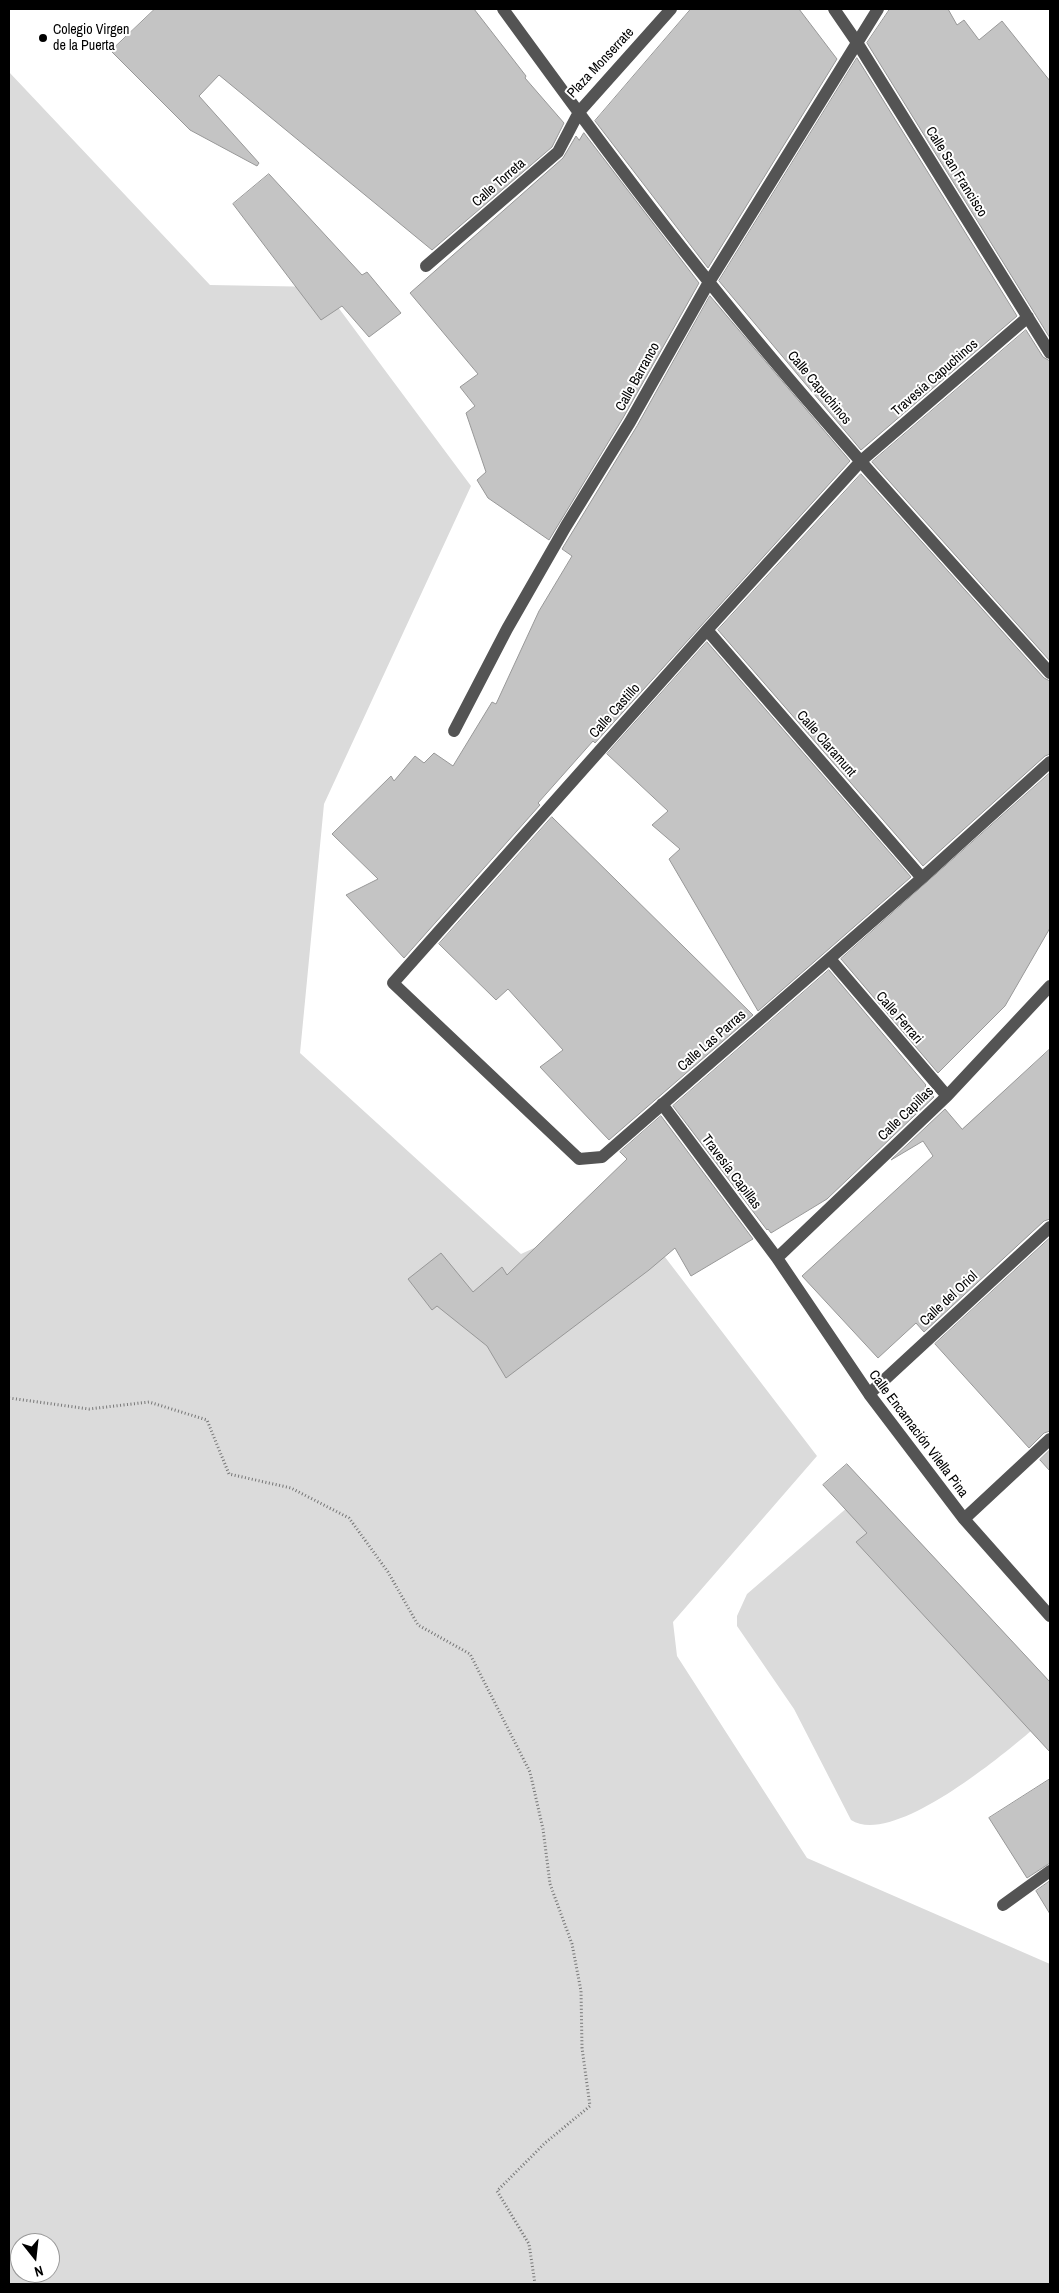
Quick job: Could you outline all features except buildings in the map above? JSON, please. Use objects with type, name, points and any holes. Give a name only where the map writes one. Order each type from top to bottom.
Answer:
[{"type":"street","name":"Plaza Monserrate","points":[[503,9],[579,112],[671,9]]},
{"type":"street","name":"Calle San Francisco","points":[[834,9],[856,41],[1050,353]]},
{"type":"street","name":"Calle Barranco","points":[[454,732],[566,526],[630,422],[708,282],[856,41],[878,9]]},
{"type":"street","name":"Calle Torreta","points":[[426,266],[558,152],[579,112]]},
{"type":"street","name":"Calle Capuchinos","points":[[579,112],[708,282],[861,461],[1050,673]]},
{"type":"street","name":"Travesía Capuchinos","points":[[861,461],[1028,318]]},
{"type":"street","name":"Calle Castillo","points":[[393,983],[707,630],[861,461]]},
{"type":"street","name":"Calle Claramunt","points":[[707,630],[922,878]]},
{"type":"street","name":"Calle Las Parras","points":[[393,983],[579,1159],[602,1157],[830,960],[1050,762]]},
{"type":"street","name":"Calle Ferrari","points":[[830,960],[947,1096]]},
{"type":"street","name":"Calle Capillas","points":[[777,1258],[947,1096],[1050,986]]},
{"type":"street","name":"Travesía Capillas","points":[[662,1104],[777,1258]]},
{"type":"street","name":"Calle del Oriol","points":[[869,1394],[1050,1227]]},
{"type":"street","name":"Calle Encarnación Vilella Pina","points":[[777,1258],[869,1394],[964,1519],[1050,1616]]},
{"type":"street","points":[[964,1519],[1050,1439]]},
{"type":"street","points":[[1003,1905],[1050,1871]]},
{"type":"path","points":[[9,1398],[89,1409],[149,1402],[207,1420],[229,1474],[291,1488],[349,1518],[388,1572],[418,1625],[470,1654],[530,1772],[543,1829],[550,1884],[572,1944],[581,1991],[582,2048],[590,2106],[546,2143],[497,2191],[529,2244],[535,2284]]},
{"type":"shaded area","points":[[9,72],[210,285],[323,287],[471,486],[324,804],[300,1053],[521,1254],[626,1206],[817,1456],[673,1622],[677,1656],[807,1858],[1050,1964],[1050,2284],[9,2284]]},
{"type":"shaded area","points":[[870,1488],[1050,1682],[1050,1725],[1036,1736],[1031,1731],[971,1778],[918,1811],[892,1821],[869,1825],[851,1820],[794,1709],[737,1626],[737,1616],[747,1594]]},
{"type":"place","name":"Colegio Virgen de la Puerta","points":[[43,38]]}]
